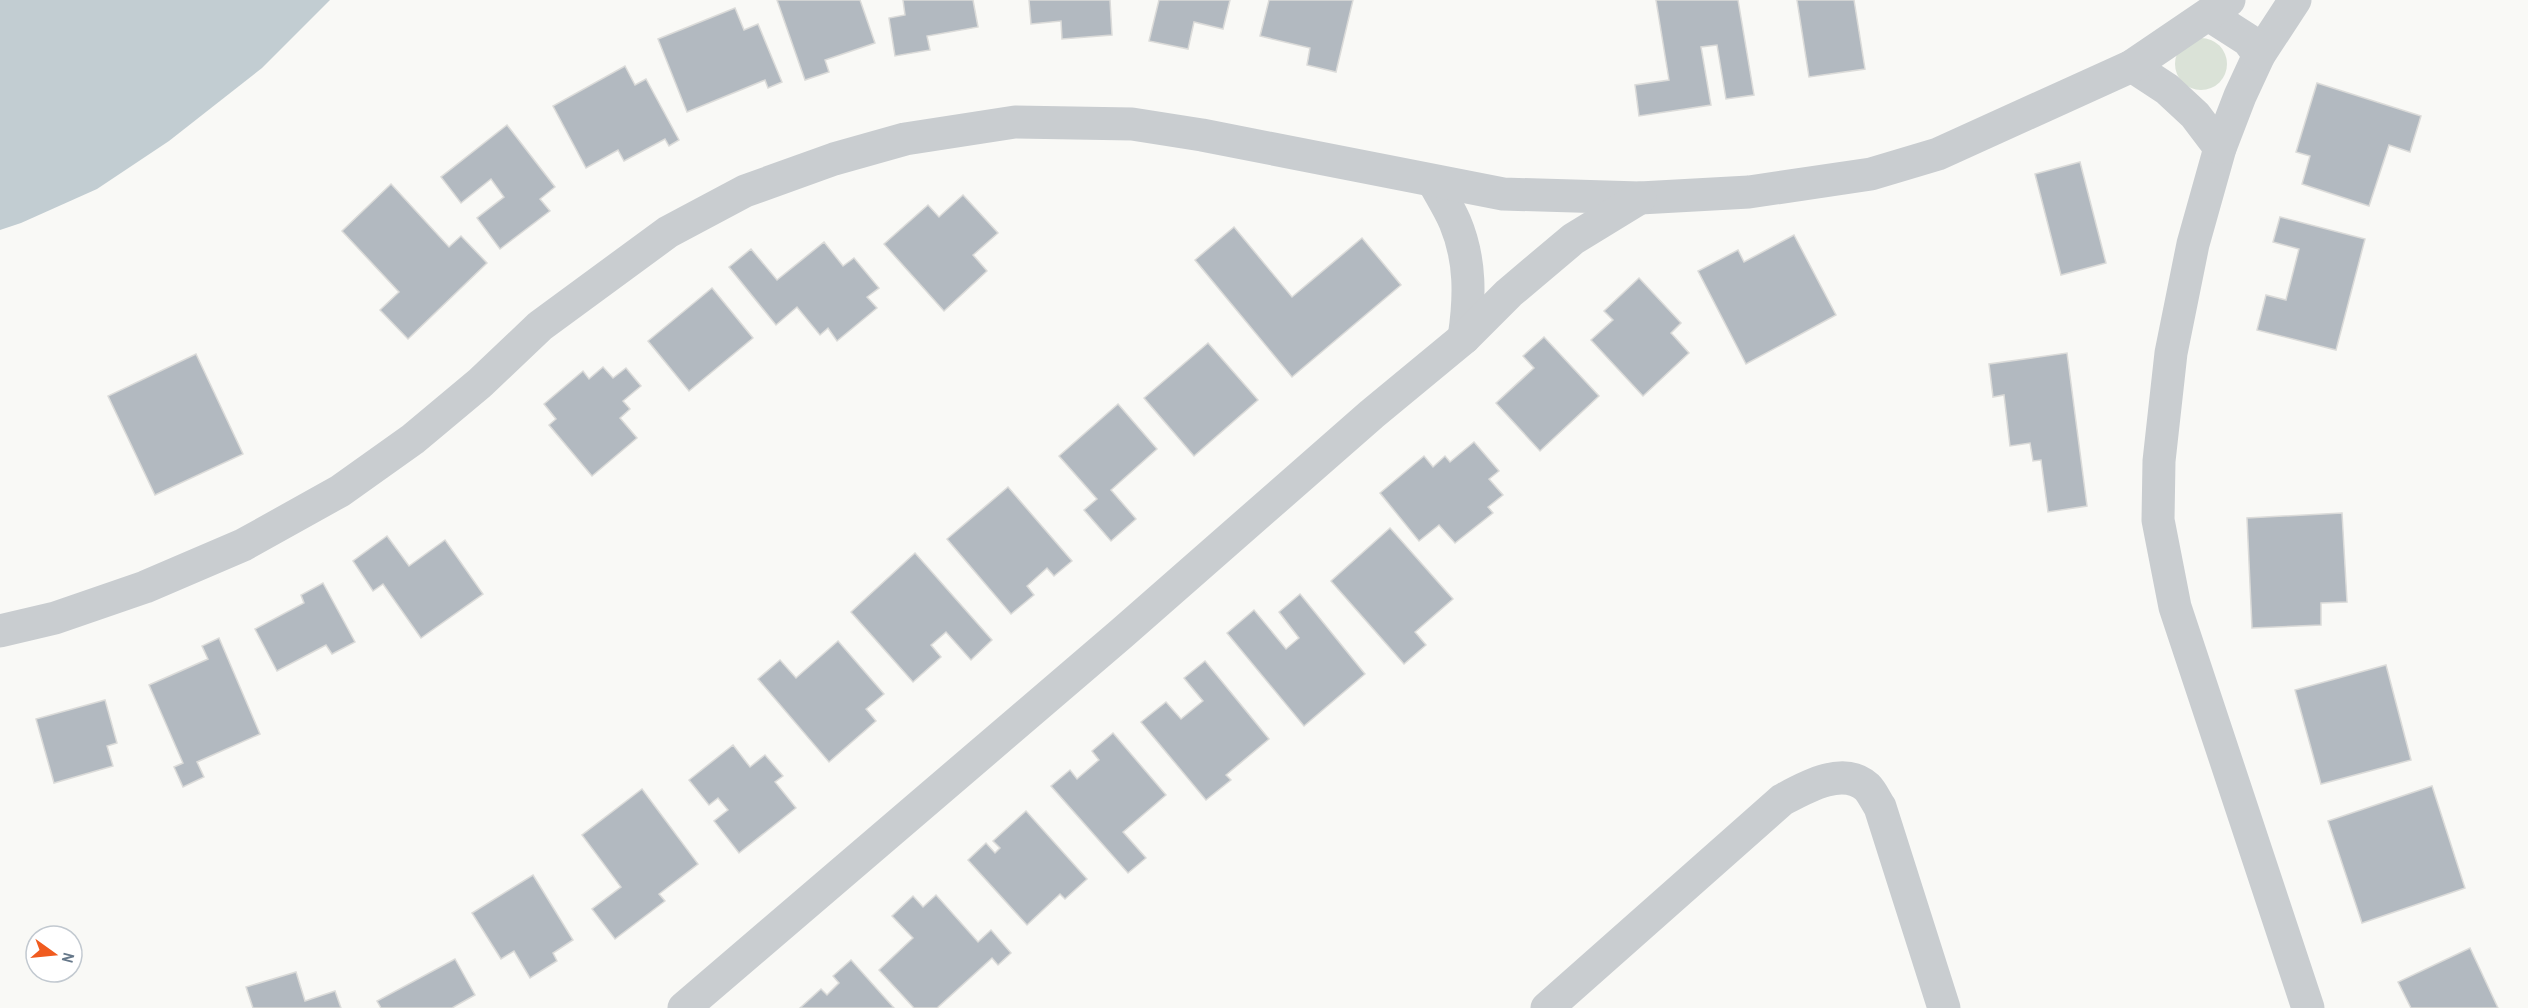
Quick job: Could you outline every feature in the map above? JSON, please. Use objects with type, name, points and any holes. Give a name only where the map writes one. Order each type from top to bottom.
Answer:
[{"type":"street","points":[[2295,0],[2259,55],[2220,148],[2193,244],[2171,353],[2160,461],[2158,520],[2175,607],[2308,1008]]},
{"type":"street","points":[[0,631],[56,618],[145,587],[243,545],[340,491],[413,439],[480,383],[540,326],[668,232],[745,191],[834,159],[905,139],[1015,122],[1132,124],[1202,135],[1503,194],[1640,198],[1749,192],[1871,174],[1938,154],[2132,66],[2219,7],[2259,55]]},
{"type":"street","points":[[2132,66],[2167,89],[2195,115],[2220,148]]},
{"type":"street","points":[[1433,181],[1455,222],[1466,261],[1469,300],[1464,338]]},
{"type":"street","points":[[684,1008],[1121,634],[1372,414],[1464,338],[1509,293],[1574,239],[1640,198]]},
{"type":"street","points":[[1547,1008],[1782,800],[1808,786],[1831,779],[1853,780],[1866,786],[1880,807],[1944,1008]]},
{"type":"shaded area","points":[[0,0],[330,0],[262,68],[169,141],[97,189],[0,230]]},
{"type":"shaded area","points":[[2201,38],[2215,42],[2223,50],[2227,64],[2223,78],[2215,86],[2201,90],[2187,86],[2179,78],[2175,64],[2179,50],[2187,42]]},
{"type":"building","points":[[777,0],[860,0],[875,43],[825,60],[829,72],[805,80]]},
{"type":"building","points":[[903,0],[973,0],[978,27],[927,36],[930,50],[895,56],[889,18],[905,15]]},
{"type":"building","points":[[1029,0],[1110,0],[1112,35],[1062,39],[1061,21],[1031,24]]},
{"type":"building","points":[[1159,0],[1230,0],[1223,29],[1194,22],[1188,49],[1149,41]]},
{"type":"building","points":[[1269,0],[1353,0],[1336,72],[1307,65],[1310,48],[1260,36]]},
{"type":"building","points":[[1656,0],[1738,0],[1754,95],[1726,99],[1717,45],[1701,47],[1711,105],[1639,116],[1635,85],[1669,80]]},
{"type":"building","points":[[1797,0],[1854,0],[1865,69],[1809,77]]},
{"type":"building","points":[[735,8],[744,30],[758,24],[782,82],[768,88],[765,80],[687,112],[658,39]]},
{"type":"building","points":[[625,66],[635,85],[646,79],[679,140],[669,146],[665,139],[624,161],[618,150],[586,168],[553,106]]},
{"type":"building","points":[[2317,83],[2421,116],[2410,152],[2389,145],[2369,206],[2302,184],[2310,156],[2296,152]]},
{"type":"building","points":[[507,125],[555,187],[540,199],[550,211],[500,249],[477,218],[504,197],[491,179],[461,203],[441,177]]},
{"type":"building","points":[[2080,162],[2106,263],[2061,275],[2035,174]]},
{"type":"building","points":[[391,184],[449,247],[461,236],[487,263],[408,339],[380,310],[399,292],[342,231]]},
{"type":"building","points":[[963,195],[998,233],[973,255],[987,271],[944,311],[884,244],[928,205],[939,217]]},
{"type":"building","points":[[2280,217],[2365,239],[2336,350],[2257,330],[2266,295],[2286,300],[2299,249],[2273,242]]},
{"type":"building","points":[[1234,227],[1292,297],[1362,238],[1401,285],[1292,377],[1195,260]]},
{"type":"building","points":[[1794,235],[1836,315],[1746,364],[1698,271],[1738,250],[1744,262]]},
{"type":"building","points":[[824,242],[843,266],[854,258],[879,288],[867,297],[877,308],[837,341],[828,328],[820,335],[797,307],[776,325],[729,267],[751,249],[777,280]]},
{"type":"building","points":[[1639,278],[1681,323],[1671,333],[1689,353],[1643,396],[1591,340],[1613,320],[1604,311]]},
{"type":"building","points":[[712,288],[753,338],[689,391],[648,341]]},
{"type":"building","points":[[1544,337],[1599,396],[1540,451],[1496,403],[1534,368],[1523,356]]},
{"type":"building","points":[[1208,343],[1258,400],[1194,456],[1144,398]]},
{"type":"building","points":[[2067,353],[2087,506],[2048,512],[2041,460],[2033,461],[2030,443],[2010,446],[2004,395],[1993,397],[1989,364]]},
{"type":"building","points":[[196,354],[243,454],[155,495],[108,396]]},
{"type":"building","points":[[603,367],[613,378],[626,368],[641,386],[623,401],[630,409],[620,418],[637,438],[592,476],[549,425],[556,419],[544,404],[583,371],[589,379]]},
{"type":"building","points":[[1118,404],[1157,449],[1111,490],[1136,519],[1111,541],[1084,510],[1097,499],[1059,456]]},
{"type":"building","points":[[1474,442],[1499,471],[1489,479],[1503,495],[1488,507],[1493,513],[1455,543],[1439,525],[1419,541],[1380,493],[1424,456],[1433,467],[1445,456],[1450,462]]},
{"type":"building","points":[[1008,487],[1072,561],[1054,576],[1047,568],[1027,586],[1034,595],[1011,614],[947,539]]},
{"type":"building","points":[[2342,513],[2347,602],[2321,603],[2321,625],[2252,628],[2247,518]]},
{"type":"building","points":[[1390,528],[1453,599],[1415,632],[1426,645],[1404,664],[1331,581]]},
{"type":"building","points":[[387,536],[409,566],[445,540],[483,594],[421,638],[383,584],[373,591],[353,561]]},
{"type":"building","points":[[915,553],[992,640],[971,660],[946,632],[931,645],[941,657],[913,682],[851,612]]},
{"type":"building","points":[[323,583],[355,642],[332,654],[326,645],[277,671],[255,629],[304,603],[301,595]]},
{"type":"building","points":[[1300,594],[1365,674],[1304,726],[1227,633],[1254,610],[1286,649],[1299,638],[1279,612]]},
{"type":"building","points":[[219,638],[260,734],[197,762],[204,777],[183,787],[174,767],[183,763],[149,685],[208,659],[202,646]]},
{"type":"building","points":[[838,641],[884,694],[866,709],[876,721],[829,762],[758,679],[780,660],[796,678]]},
{"type":"building","points":[[1205,661],[1269,739],[1226,775],[1231,780],[1206,800],[1141,722],[1166,702],[1181,719],[1203,701],[1184,678]]},
{"type":"building","points":[[2386,665],[2411,760],[2321,784],[2295,690]]},
{"type":"building","points":[[105,700],[117,743],[107,746],[113,766],[54,783],[36,719]]},
{"type":"building","points":[[1113,733],[1166,795],[1123,832],[1146,858],[1128,873],[1051,786],[1070,770],[1077,779],[1099,760],[1092,751]]},
{"type":"building","points":[[733,745],[750,767],[765,755],[783,776],[775,782],[796,808],[739,853],[714,821],[728,810],[718,798],[709,805],[689,780]]},
{"type":"building","points":[[2432,786],[2465,888],[2362,923],[2328,821]]},
{"type":"building","points":[[642,789],[698,864],[659,894],[665,901],[615,939],[592,909],[621,887],[582,835]]},
{"type":"building","points":[[1026,811],[1087,879],[1065,899],[1060,894],[1027,925],[968,860],[986,843],[995,853],[1000,848],[993,841]]},
{"type":"building","points":[[533,875],[573,940],[553,953],[557,961],[530,978],[514,951],[501,959],[472,913]]},
{"type":"building","points":[[936,895],[978,942],[991,930],[1011,953],[998,965],[992,958],[937,1008],[914,1008],[879,970],[913,938],[892,916],[913,896],[923,907]]},
{"type":"building","points":[[2470,948],[2498,1008],[2411,1008],[2398,982]]},
{"type":"building","points":[[455,959],[475,995],[452,1008],[381,1008],[377,1001]]},
{"type":"building","points":[[851,960],[894,1008],[800,1008],[821,989],[827,995],[839,983],[833,976]]},
{"type":"building","points":[[296,972],[305,1001],[335,991],[341,1008],[253,1008],[246,987]]}]
